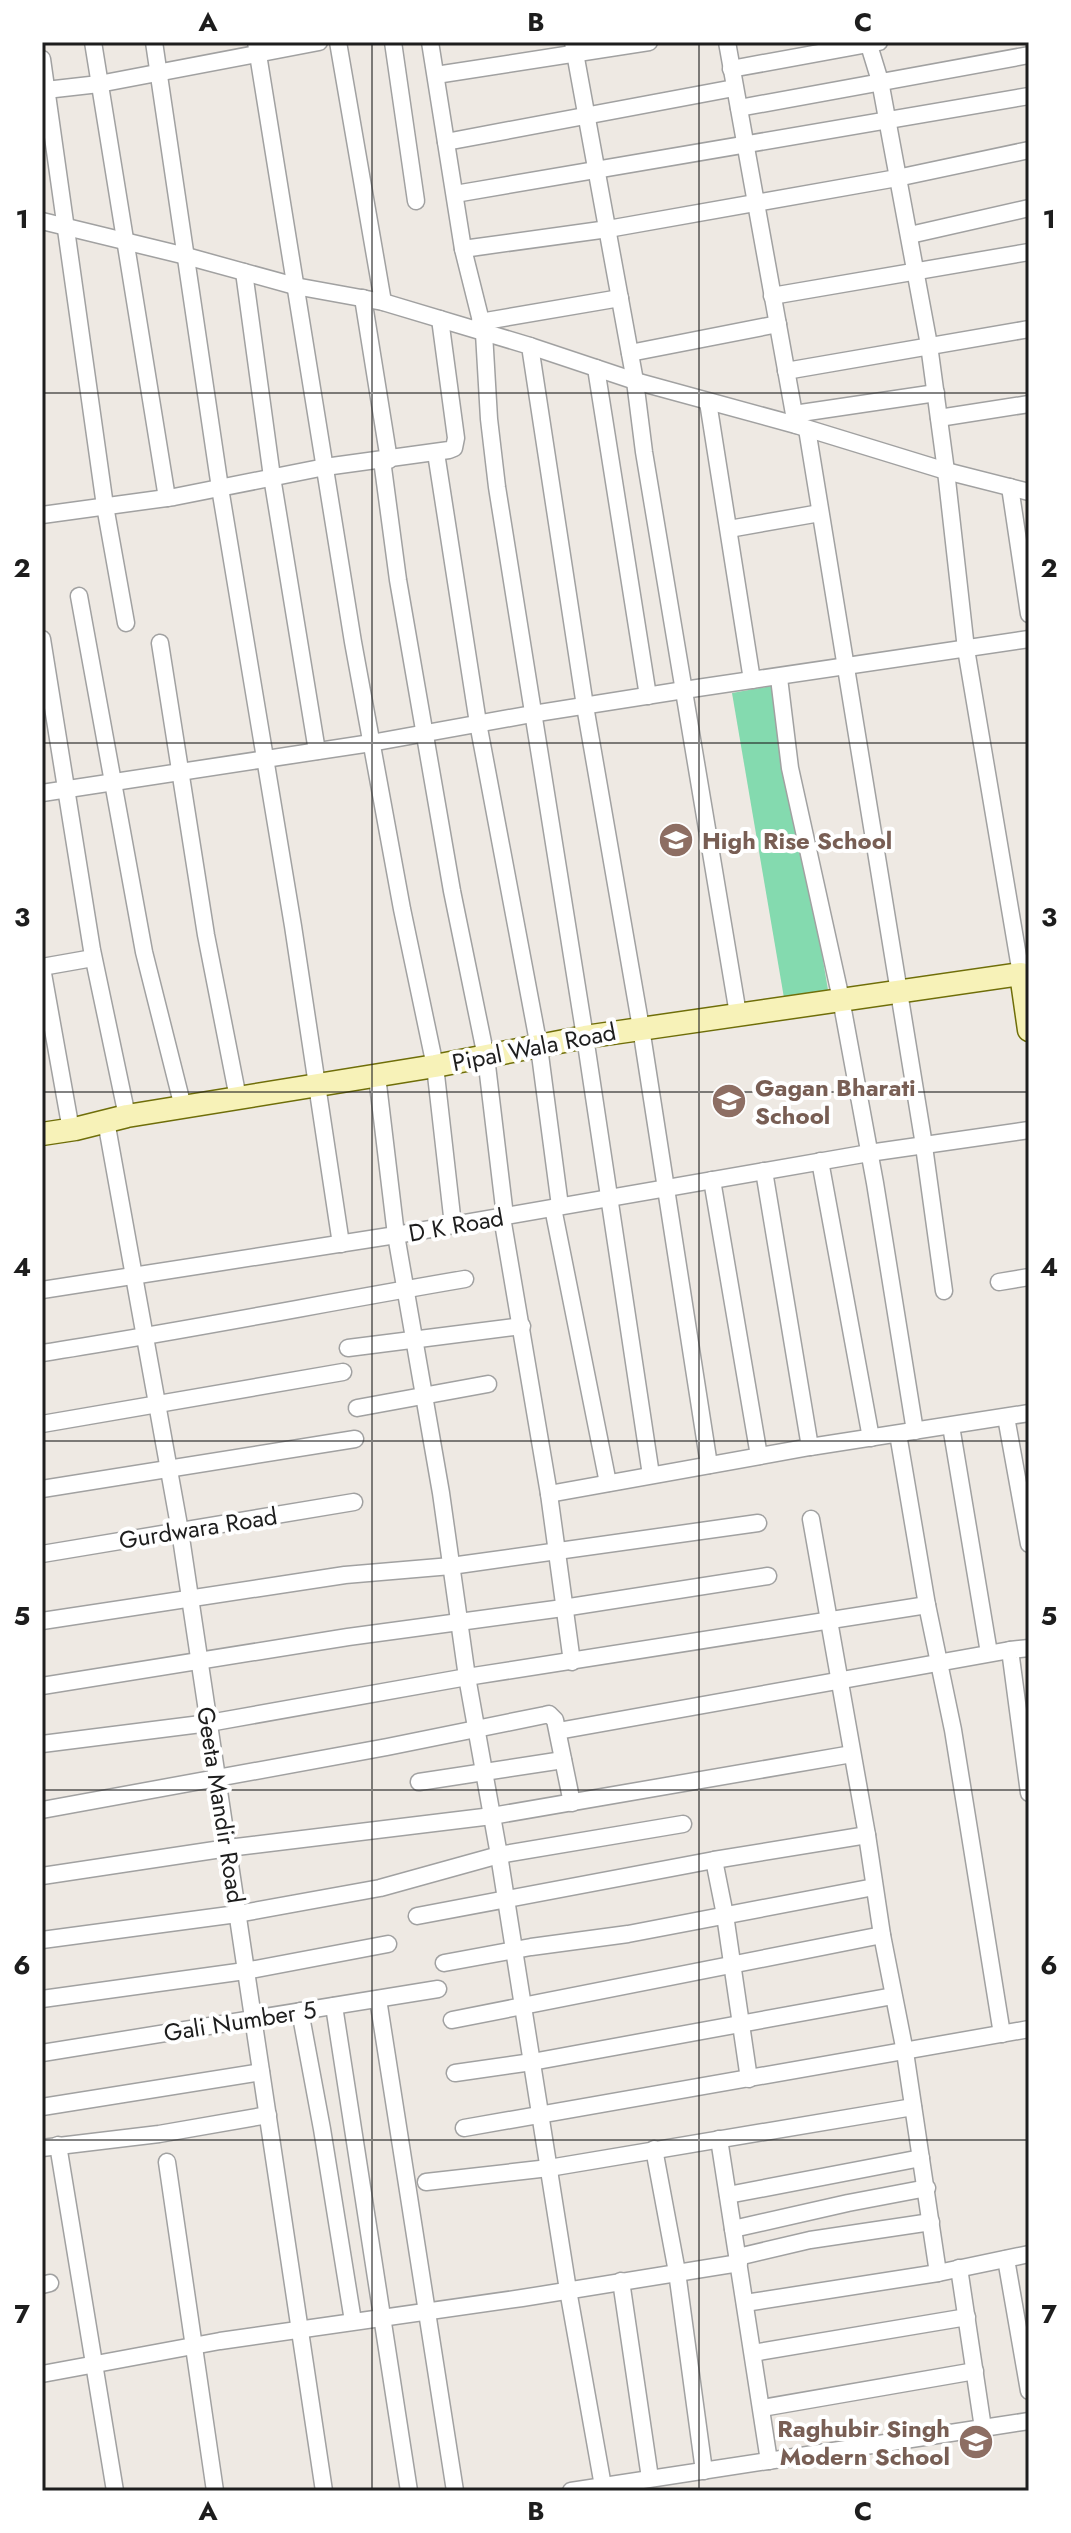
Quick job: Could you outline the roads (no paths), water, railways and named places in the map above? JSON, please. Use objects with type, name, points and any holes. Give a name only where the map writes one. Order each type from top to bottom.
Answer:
[{"type":"street","points":[[93,42],[167,498]]},
{"type":"street","points":[[154,42],[220,488],[293,926],[341,1244]]},
{"type":"street","points":[[46,90],[99,84],[257,48],[319,42]]},
{"type":"street","points":[[338,42],[383,302]]},
{"type":"street","points":[[393,42],[416,201]]},
{"type":"street","points":[[430,42],[463,249],[482,328],[497,487],[651,1475]]},
{"type":"street","points":[[436,75],[574,47],[649,42]]},
{"type":"street","points":[[727,42],[786,371],[820,513],[847,666],[944,1291]]},
{"type":"street","points":[[731,69],[872,43],[929,345],[966,649],[1025,973],[1029,1030]]},
{"type":"street","points":[[574,47],[635,381],[644,452],[738,1014]]},
{"type":"street","points":[[257,48],[371,743],[435,1066],[453,1225]]},
{"type":"street","points":[[739,108],[1029,55]]},
{"type":"street","points":[[42,59],[105,506],[126,623]]},
{"type":"street","points":[[446,142],[734,88]]},
{"type":"street","points":[[455,194],[1029,96]]},
{"type":"street","points":[[463,249],[608,229],[897,178],[1029,150]]},
{"type":"street","points":[[910,235],[1029,208]]},
{"type":"street","points":[[42,221],[295,286],[383,302],[482,328],[635,381],[799,423],[946,471],[1029,492]]},
{"type":"street","points":[[772,296],[1029,252]]},
{"type":"street","points":[[244,272],[272,477],[317,751]]},
{"type":"street","points":[[363,298],[398,580],[452,891],[486,1057],[503,1216],[549,1494],[572,1662]]},
{"type":"street","points":[[482,328],[620,298]]},
{"type":"street","points":[[42,515],[167,498],[325,467],[454,448],[456,438],[440,319]]},
{"type":"street","points":[[630,353],[778,324]]},
{"type":"street","points":[[786,371],[1029,329]]},
{"type":"street","points":[[530,346],[585,706],[641,1028],[709,1465]]},
{"type":"street","points":[[596,368],[648,696]]},
{"type":"street","points":[[799,423],[936,393]]},
{"type":"street","points":[[708,402],[752,680]]},
{"type":"street","points":[[939,418],[1029,404]]},
{"type":"street","points":[[436,453],[478,723],[539,1047],[557,1207],[608,1483]]},
{"type":"street","points":[[1010,487],[1029,614]]},
{"type":"street","points":[[729,529],[820,513]]},
{"type":"street","points":[[79,596],[144,952],[183,1107]]},
{"type":"street","name":"Geeta Mandir Road","points":[[42,639],[93,958],[134,1276],[180,1531],[324,2491]]},
{"type":"street","points":[[42,793],[371,743],[684,690],[1029,639]]},
{"type":"street","points":[[160,643],[206,935],[238,1098]]},
{"type":"street","points":[[779,678],[790,768],[841,999],[869,1153],[927,1605],[940,1662],[1002,2034]]},
{"type":"street","points":[[71,1130],[42,967],[93,958]]},
{"type":"street","name":"Pipal Wala Road","points":[[42,1134],[116,1118],[435,1066],[585,1037],[1025,973]]},
{"type":"street","points":[[377,1076],[396,1235],[568,2290],[603,2486]]},
{"type":"street","name":"D K Road","points":[[42,1290],[396,1235],[869,1153],[1029,1130]]},
{"type":"street","points":[[820,1161],[871,1438]]},
{"type":"street","points":[[764,1171],[810,1447]]},
{"type":"street","points":[[712,1180],[759,1456]]},
{"type":"street","points":[[999,1282],[1029,1277]]},
{"type":"street","points":[[42,1353],[465,1279]]},
{"type":"street","points":[[348,1348],[522,1326]]},
{"type":"street","points":[[42,1424],[343,1372]]},
{"type":"street","points":[[357,1408],[488,1384]]},
{"type":"street","points":[[549,1494],[810,1447],[1029,1413]]},
{"type":"street","points":[[1006,1417],[1029,1544]]},
{"type":"street","points":[[951,1426],[989,1653]]},
{"type":"street","points":[[42,1489],[355,1439]]},
{"type":"street","name":"Gurdwara Road","points":[[42,1554],[354,1502]]},
{"type":"street","points":[[811,1519],[905,2052],[938,2273]]},
{"type":"street","points":[[42,1621],[345,1575],[451,1566],[758,1523]]},
{"type":"street","points":[[42,1686],[768,1576]]},
{"type":"street","points":[[42,1744],[209,1723],[467,1677],[927,1605]]},
{"type":"street","points":[[558,1731],[1029,1648]]},
{"type":"street","points":[[1010,1650],[1029,1793]]},
{"type":"street","points":[[42,1810],[549,1714],[555,1720],[558,1731],[572,1803]]},
{"type":"street","points":[[42,1876],[228,1848],[492,1816],[852,1754]]},
{"type":"street","points":[[419,1782],[563,1760]]},
{"type":"street","points":[[42,1940],[237,1914],[380,1888],[499,1855],[683,1824]]},
{"type":"street","points":[[417,1916],[714,1860],[867,1835]]},
{"type":"street","points":[[714,1860],[749,2079]]},
{"type":"street","points":[[444,1963],[628,1934],[874,1887]]},
{"type":"street","points":[[452,2020],[882,1935]]},
{"type":"street","points":[[42,1999],[245,1971],[388,1944]]},
{"type":"street","name":"Gali Number 5","points":[[42,2053],[438,1989]]},
{"type":"street","points":[[455,2073],[532,2062],[893,1996]]},
{"type":"street","points":[[378,1999],[455,2491]]},
{"type":"street","points":[[334,2006],[409,2491]]},
{"type":"street","points":[[300,2011],[353,2321]]},
{"type":"street","points":[[464,2128],[1029,2029]]},
{"type":"street","points":[[42,2107],[261,2072]]},
{"type":"street","points":[[426,2182],[549,2168],[913,2107]]},
{"type":"street","points":[[115,2491],[50,2147],[159,2134],[268,2115]]},
{"type":"street","points":[[719,2139],[769,2461]]},
{"type":"street","points":[[654,2149],[677,2272],[704,2471]]},
{"type":"street","points":[[728,2195],[921,2158]]},
{"type":"street","points":[[167,2162],[215,2491]]},
{"type":"street","points":[[733,2229],[927,2188]]},
{"type":"street","points":[[42,2374],[193,2346],[677,2272],[738,2260],[810,2240],[931,2222]]},
{"type":"street","points":[[745,2303],[938,2273],[1029,2254]]},
{"type":"street","points":[[1006,2259],[1029,2391]]},
{"type":"street","points":[[959,2268],[983,2428]]},
{"type":"street","points":[[621,2281],[660,2482]]},
{"type":"street","points":[[753,2353],[967,2317]]},
{"type":"street","points":[[762,2408],[975,2371]]},
{"type":"street","points":[[571,2491],[660,2482],[704,2471],[1029,2421]]},
{"type":"place","name":"High Rise School","points":[[676,840]]},
{"type":"place","name":"Gagan Bharati School","points":[[729,1101]]},
{"type":"place","name":"Raghubir Singh Modern School","points":[[976,2442]]}]
